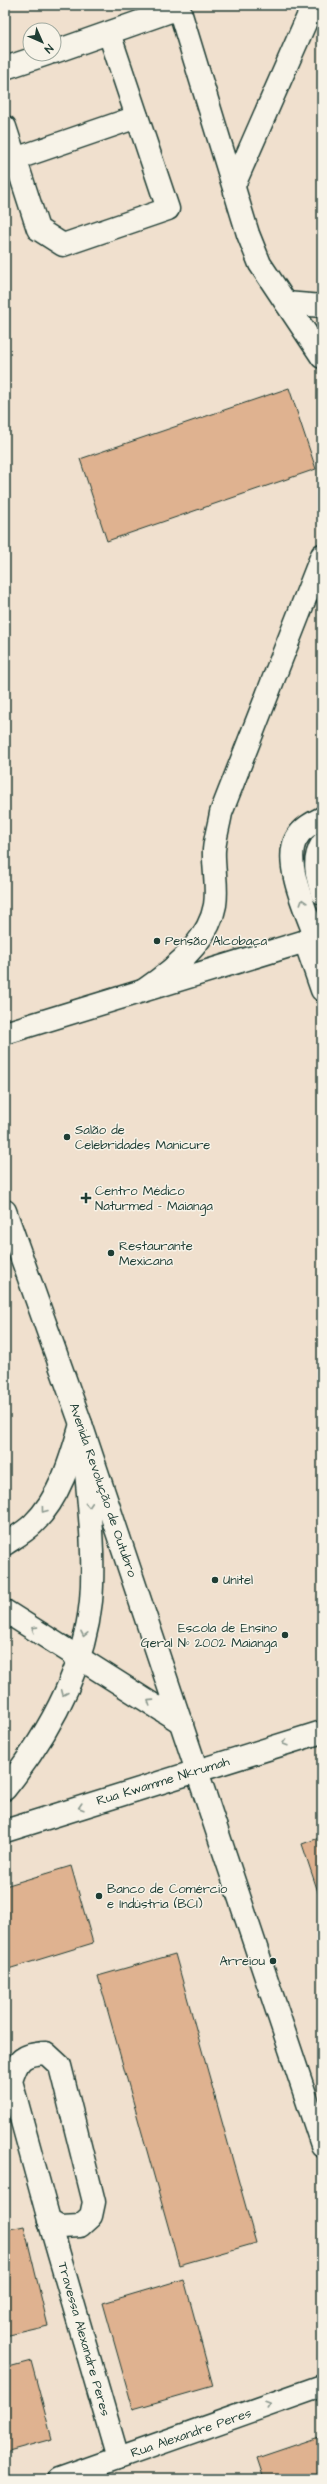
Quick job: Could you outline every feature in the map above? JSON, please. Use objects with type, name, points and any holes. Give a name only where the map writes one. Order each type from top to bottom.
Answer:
[{"type":"main road","points":[[234,185],[314,5]]},
{"type":"main road","points":[[62,49],[109,33],[178,6],[248,234],[260,264],[322,357]]},
{"type":"main road","points":[[5,127],[38,229],[63,245],[168,209],[109,33]]},
{"type":"main road","points":[[5,68],[23,62]]},
{"type":"main road","points":[[15,159],[137,117]]},
{"type":"main road","points":[[286,303],[322,306]]},
{"type":"main road","points":[[144,990],[178,965],[193,949],[214,906],[216,880],[214,850],[221,813],[322,555]]},
{"type":"main road","points":[[322,818],[309,824],[296,838],[291,855],[295,876],[314,939],[322,990]]},
{"type":"main road","points":[[322,844],[316,860],[317,875],[322,893]]},
{"type":"main road","points":[[5,1033],[314,939]]},
{"type":"main road","name":"Avenida Revolução de Outubro","points":[[5,1211],[81,1424],[198,1770],[318,2115],[322,2145]]},
{"type":"main road","points":[[5,1544],[33,1525],[52,1500],[68,1470],[81,1424]]},
{"type":"main road","points":[[5,1789],[29,1759],[57,1709],[79,1657],[91,1601],[91,1540],[81,1424]]},
{"type":"main road","points":[[5,1611],[182,1723]]},
{"type":"main road","name":"Rua Kwamme Nkrumah","points":[[5,1831],[322,1732]]},
{"type":"main road","name":"Travessa Alexandre Peres","points":[[49,2220],[61,2227],[80,2226],[90,2216],[94,2202],[60,2066],[46,2052],[28,2054],[16,2065],[11,2081],[49,2220],[118,2458]]},
{"type":"main road","name":"Rua Alexandre Peres","points":[[59,2479],[322,2386]]},
{"type":"building","points":[[289,388],[316,469],[107,541],[80,459]]},
{"type":"building","points":[[322,1837],[322,1904],[302,1844]]},
{"type":"building","points":[[71,1866],[93,1943],[5,1970],[5,1886]]},
{"type":"building","points":[[175,1954],[256,2243],[179,2265],[98,1976]]},
{"type":"building","points":[[24,2226],[48,2326],[5,2336],[5,2230]]},
{"type":"building","points":[[184,2279],[213,2386],[133,2409],[103,2303]]},
{"type":"building","points":[[31,2361],[52,2439],[5,2452],[5,2368]]},
{"type":"building","points":[[322,2436],[322,2479],[264,2479],[257,2458]]},
{"type":"place","name":"Pensão Alcobaça","points":[[157,941]]},
{"type":"place","name":"Salão de Celebridades Manicure","points":[[67,1137]]},
{"type":"place","name":"Centro Médico Naturmed - Maianga","points":[[86,1198]]},
{"type":"place","name":"Restaurante Mexicana","points":[[111,1253]]},
{"type":"place","name":"Unitel","points":[[215,1580]]},
{"type":"place","name":"Escola de Ensino Geral Nº 2002 Maianga","points":[[285,1635]]},
{"type":"place","name":"Banco de Comércio e Indústria (BCI)","points":[[99,1896]]},
{"type":"place","name":"Arreiou","points":[[273,1961]]}]
